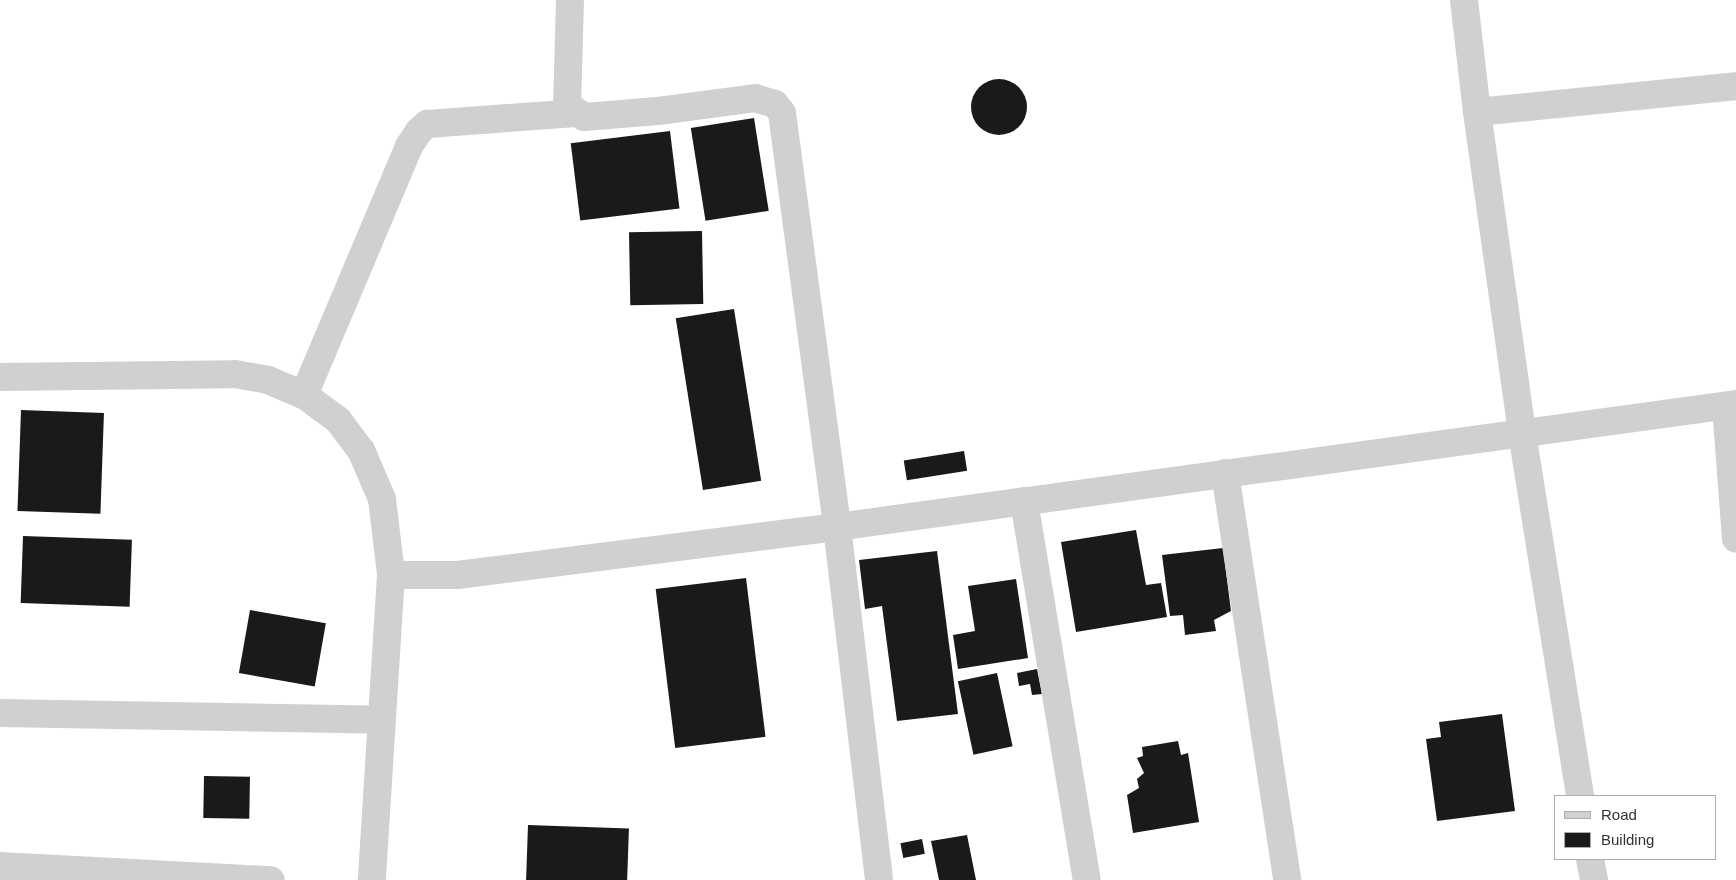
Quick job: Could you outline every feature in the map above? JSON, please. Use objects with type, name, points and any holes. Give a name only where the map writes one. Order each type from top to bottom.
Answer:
[{"type":"street","points":[[570,0],[567,105],[576,113],[584,117],[658,111],[755,98],[775,104],[782,113],[837,527],[878,880]]},
{"type":"street","points":[[1464,0],[1477,112],[1522,433],[1580,795]]},
{"type":"street","points":[[1477,112],[1736,86]]},
{"type":"street","points":[[304,395],[409,146],[418,131],[427,124],[576,113]]},
{"type":"street","points":[[0,377],[235,374],[268,380],[304,395],[338,420],[360,450],[382,499],[392,575],[372,880]]},
{"type":"street","points":[[392,575],[457,576],[837,527],[1731,405],[1736,539]]},
{"type":"street","points":[[1225,473],[1287,880]]},
{"type":"street","points":[[1024,501],[1087,880]]},
{"type":"street","points":[[0,713],[382,720]]},
{"type":"street","points":[[1590,860],[1594,880]]},
{"type":"street","points":[[0,866],[108,876],[271,880]]},
{"type":"building","points":[[993,79],[1005,79],[1015,83],[1023,91],[1027,107],[1023,123],[1015,131],[1005,135],[993,135],[983,131],[975,123],[971,113],[971,101],[975,91],[983,83]]},
{"type":"building","points":[[754,118],[769,211],[705,221],[691,128]]},
{"type":"building","points":[[670,131],[680,208],[580,221],[571,143]]},
{"type":"building","points":[[702,231],[703,304],[630,305],[629,232]]},
{"type":"building","points":[[734,309],[761,481],[703,490],[676,318]]},
{"type":"building","points":[[21,410],[104,413],[100,514],[17,511]]},
{"type":"building","points":[[964,451],[967,471],[907,480],[904,461]]},
{"type":"building","points":[[1136,530],[1146,585],[1161,583],[1167,617],[1076,632],[1061,542]]},
{"type":"building","points":[[23,536],[132,540],[130,607],[21,603]]},
{"type":"building","points":[[1223,548],[1231,611],[1214,620],[1216,631],[1185,635],[1183,615],[1170,616],[1162,555]]},
{"type":"building","points":[[937,551],[958,714],[897,721],[882,606],[865,609],[859,560]]},
{"type":"building","points":[[746,578],[765,737],[675,748],[656,589]]},
{"type":"building","points":[[1016,579],[1028,658],[958,669],[953,635],[975,631],[968,586]]},
{"type":"building","points":[[250,610],[326,623],[315,686],[239,673]]},
{"type":"building","points":[[1037,669],[1042,694],[1032,695],[1030,684],[1019,686],[1017,673]]},
{"type":"building","points":[[997,673],[1013,746],[973,755],[958,681]]},
{"type":"building","points":[[1502,714],[1515,811],[1437,821],[1426,739],[1441,737],[1439,722]]},
{"type":"building","points":[[1178,741],[1181,755],[1188,753],[1199,822],[1133,833],[1127,795],[1139,788],[1137,779],[1144,773],[1137,758],[1143,756],[1142,747]]},
{"type":"building","points":[[204,776],[250,777],[249,819],[203,818]]},
{"type":"building","points":[[528,825],[629,829],[627,880],[526,880]]},
{"type":"building","points":[[967,835],[976,880],[939,880],[931,841]]},
{"type":"building","points":[[922,839],[925,854],[903,858],[900,843]]}]
